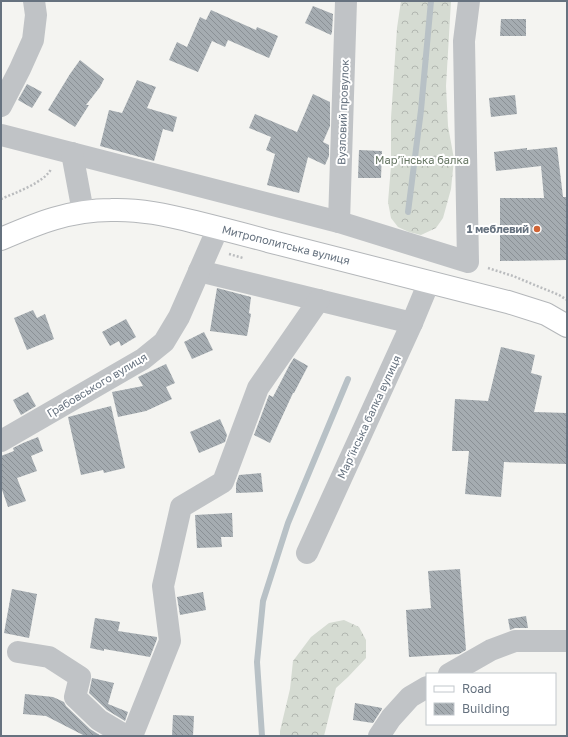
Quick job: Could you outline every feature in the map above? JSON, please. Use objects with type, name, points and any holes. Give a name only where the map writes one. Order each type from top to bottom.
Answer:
[{"type":"main road","name":"Митрополитська вулиця","points":[[1,239],[56,217],[83,212],[111,210],[138,211],[165,215],[516,305],[546,314],[567,326]]},
{"type":"street","points":[[1,106],[33,40],[36,15],[34,1]]},
{"type":"street","name":"Вузловий провулок","points":[[339,222],[346,1]]},
{"type":"street","points":[[1,134],[339,222],[468,262],[464,41],[469,1]]},
{"type":"street","points":[[67,152],[83,212]]},
{"type":"street","name":"Грабовського вулиця","points":[[1,441],[143,359],[164,342],[180,317],[218,228]]},
{"type":"street","points":[[199,271],[412,323]]},
{"type":"street","name":"Мар’їнська балка вулиця","points":[[307,553],[430,282]]},
{"type":"street","points":[[132,736],[170,641],[163,586],[181,507],[223,482],[258,388],[319,300]]},
{"type":"street","points":[[451,673],[490,650],[515,642],[567,641]]},
{"type":"street","points":[[18,652],[49,657],[80,678],[74,697],[99,720],[126,736]]},
{"type":"street","points":[[379,736],[391,718],[410,697],[426,688]]},
{"type":"path","points":[[1,199],[29,187],[49,173],[67,152]]},
{"type":"path","points":[[468,262],[513,276],[560,295],[567,300]]},
{"type":"green space","name":"Мар’їнська балка","points":[[401,1],[451,1],[446,86],[448,126],[454,159],[451,189],[443,218],[436,228],[421,235],[398,227],[391,218],[388,202],[391,166],[391,118],[397,28]]},
{"type":"green space","points":[[344,620],[359,627],[366,640],[366,658],[336,688],[324,736],[280,736],[290,689],[293,661],[311,637],[329,623]]},
{"type":"building","points":[[313,6],[333,14],[331,35],[305,23]]},
{"type":"building","points":[[211,10],[256,30],[257,27],[278,36],[269,58],[228,40],[225,47],[212,41],[198,72],[169,60],[177,42],[187,47],[200,17],[206,20]]},
{"type":"building","points":[[501,19],[526,19],[526,36],[500,36]]},
{"type":"building","points":[[80,60],[104,79],[100,87],[86,105],[89,105],[75,127],[48,110]]},
{"type":"building","points":[[137,80],[156,87],[147,108],[177,117],[173,132],[163,129],[154,161],[100,146],[109,110],[122,113]]},
{"type":"building","points":[[27,84],[42,92],[32,108],[18,100]]},
{"type":"building","points":[[313,94],[330,102],[330,126],[323,142],[329,145],[329,156],[325,165],[308,157],[299,193],[267,185],[275,154],[266,150],[271,137],[249,128],[255,114],[297,132]]},
{"type":"building","points":[[515,95],[517,114],[491,117],[489,98]]},
{"type":"building","points":[[557,147],[563,197],[567,197],[567,260],[500,261],[500,198],[544,198],[541,166],[496,171],[494,152],[527,148],[527,150]]},
{"type":"building","points":[[359,150],[382,151],[381,178],[358,178]]},
{"type":"building","points":[[217,288],[251,297],[249,313],[251,314],[247,336],[210,331]]},
{"type":"building","points":[[33,310],[37,318],[45,314],[54,339],[27,350],[14,318]]},
{"type":"building","points":[[126,319],[136,337],[121,346],[119,341],[110,346],[102,332]]},
{"type":"building","points":[[204,332],[213,350],[192,359],[184,342]]},
{"type":"building","points":[[501,347],[535,355],[531,373],[542,376],[534,412],[567,413],[567,464],[504,462],[501,497],[465,494],[469,451],[452,451],[455,399],[488,401]]},
{"type":"building","points":[[294,358],[308,366],[293,393],[270,443],[254,435],[269,395],[273,397]]},
{"type":"building","points":[[166,364],[175,383],[166,387],[172,399],[146,411],[118,417],[112,392],[143,386],[138,377]]},
{"type":"building","points":[[28,392],[36,406],[21,415],[13,400]]},
{"type":"building","points":[[111,406],[125,468],[104,473],[103,470],[81,475],[68,417]]},
{"type":"building","points":[[220,419],[227,435],[225,442],[199,453],[190,432]]},
{"type":"building","points":[[38,437],[43,451],[31,456],[37,471],[17,478],[26,501],[8,507],[1,487],[1,456],[14,451],[13,448]]},
{"type":"building","points":[[261,473],[263,492],[236,493],[236,484],[239,475]]},
{"type":"building","points":[[232,513],[233,537],[221,537],[222,547],[197,548],[195,515]]},
{"type":"building","points":[[460,569],[466,650],[459,654],[409,657],[406,610],[431,608],[428,571]]},
{"type":"building","points":[[12,589],[37,594],[29,638],[4,633]]},
{"type":"building","points":[[203,592],[206,610],[180,615],[177,597]]},
{"type":"building","points":[[526,616],[528,628],[515,628],[510,630],[508,619]]},
{"type":"building","points":[[95,618],[120,622],[118,631],[157,637],[150,657],[90,648]]},
{"type":"building","points":[[92,678],[114,683],[108,704],[128,712],[125,721],[107,710],[89,693]]},
{"type":"building","points":[[25,694],[53,697],[64,702],[66,706],[90,729],[101,736],[85,736],[46,716],[23,714]]},
{"type":"building","points":[[355,703],[382,709],[373,723],[353,720]]},
{"type":"building","points":[[173,715],[194,716],[193,736],[172,736]]},
{"type":"waterway","points":[[408,212],[421,110],[431,1]]},
{"type":"waterway","points":[[262,736],[257,662],[263,601],[288,523],[348,379]]},
{"type":"place","name":"1 меблевий","points":[[537,229]]}]
